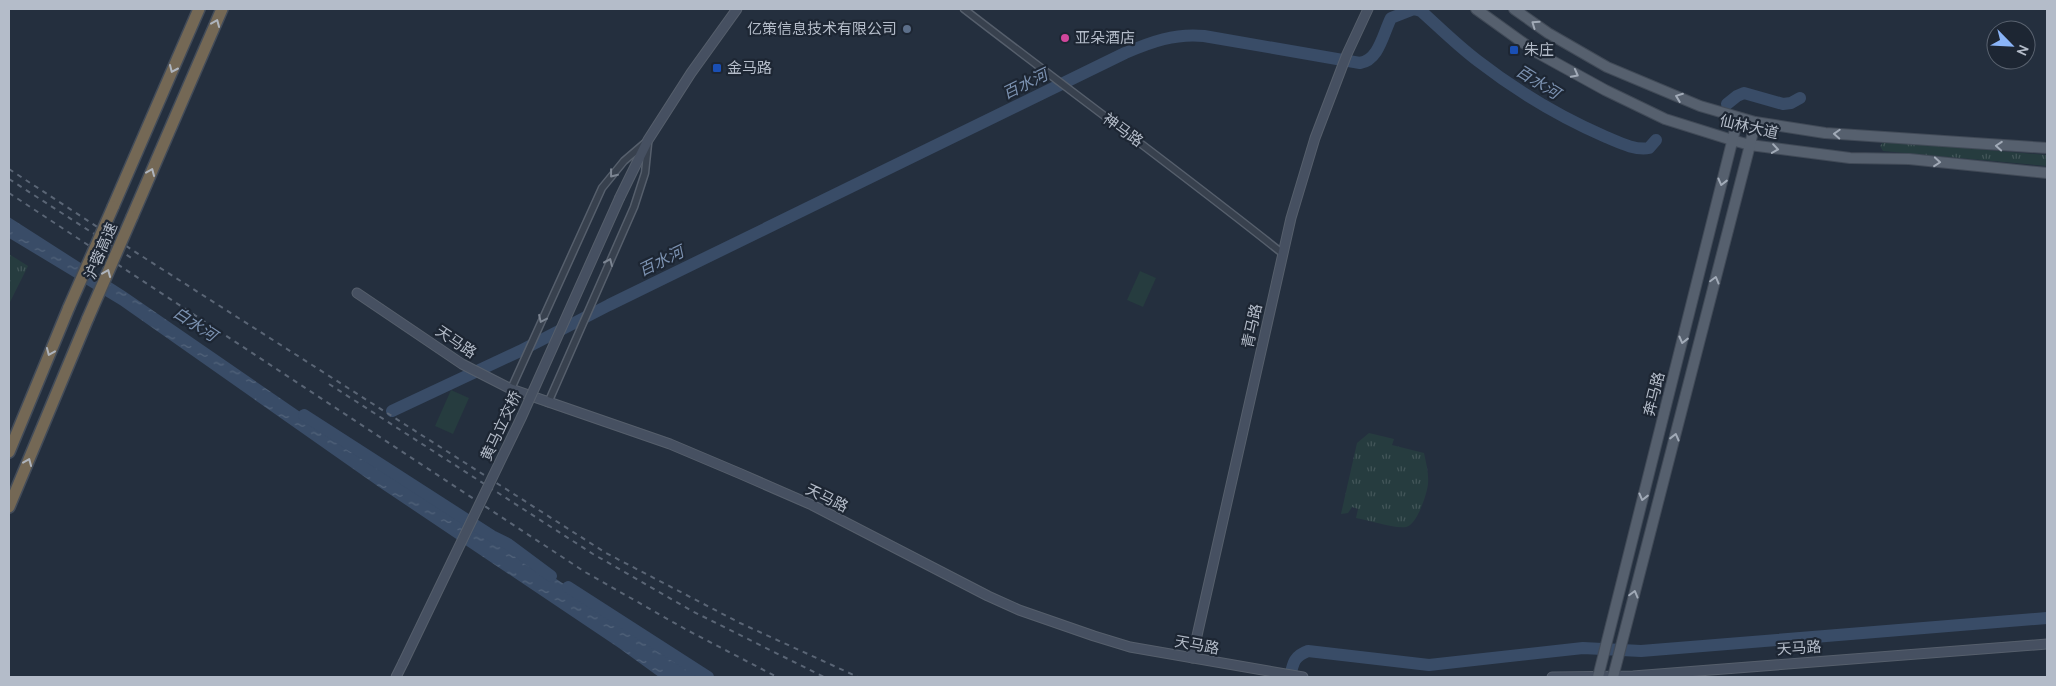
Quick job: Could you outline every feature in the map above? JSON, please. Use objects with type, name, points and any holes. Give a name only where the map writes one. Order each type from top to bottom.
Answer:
[{"type":"highway","name":"沪蓉高速","points":[[9,452],[69,307],[199,9]]},
{"type":"highway","name":"沪蓉高速","points":[[9,507],[88,318],[222,9]]},
{"type":"main road","name":"仙林大道","points":[[1476,9],[1536,52],[1605,90],[1665,118],[1732,140],[1750,145],[1850,158],[1909,160],[2047,173]]},
{"type":"main road","name":"仙林大道","points":[[1514,9],[1548,33],[1607,67],[1651,87],[1738,118],[1824,133],[2047,148]]},
{"type":"main road","name":"奔马路","points":[[1598,677],[1738,118]]},
{"type":"main road","name":"奔马路","points":[[1613,677],[1755,122]]},
{"type":"street","points":[[510,389],[602,188],[624,161],[648,140],[691,72],[737,9]]},
{"type":"street","name":"神马路","points":[[964,9],[1079,98],[1159,156],[1282,253]]},
{"type":"street","name":"青马路","points":[[1192,658],[1282,253],[1316,138],[1348,54],[1368,9]]},
{"type":"street","points":[[548,402],[634,207],[645,174],[648,140]]},
{"type":"street","name":"黄马立交桥","points":[[396,677],[522,416],[620,197],[648,140]]},
{"type":"street","name":"天马路","points":[[357,293],[462,364],[510,389],[670,444],[812,505],[988,596],[1019,610],[1130,647],[1302,677]]},
{"type":"street","name":"天马路","points":[[1552,677],[1633,676],[2047,644]]},
{"type":"green space","points":[[1884,141],[2047,155],[2047,166],[1883,151],[1880,146]]},
{"type":"green space","points":[[9,254],[28,266],[9,304]]},
{"type":"green space","points":[[1140,271],[1156,278],[1143,307],[1127,300]]},
{"type":"green space","points":[[451,390],[469,398],[453,434],[435,426]]},
{"type":"green space","points":[[1369,433],[1394,439],[1392,445],[1424,453],[1428,476],[1427,489],[1418,515],[1406,527],[1388,526],[1356,518],[1358,509],[1352,507],[1348,513],[1341,514],[1357,443]]},
{"type":"water","name":"白水河","points":[[9,217],[126,292],[354,449],[705,677],[659,677],[619,648],[379,487],[120,305],[9,238]]},
{"type":"waterway","name":"百水河","points":[[392,411],[520,351],[609,305],[1125,53],[1173,37],[1204,36],[1360,63],[1372,57],[1376,52],[1391,18],[1414,9],[1421,11],[1463,49],[1493,72],[1524,93],[1572,121],[1633,147],[1649,148],[1656,140]]},
{"type":"waterway","name":"百水河","points":[[1727,104],[1744,93],[1783,104],[1791,103],[1800,98]]},
{"type":"waterway","points":[[304,415],[492,536],[508,544],[551,576]]},
{"type":"waterway","points":[[568,587],[708,677]]},
{"type":"waterway","points":[[1290,677],[1297,658],[1308,651],[1429,665],[1583,648],[1641,651],[2047,618]]},
{"type":"railway","points":[[9,169],[606,553],[740,623],[858,677]]},
{"type":"railway","points":[[9,179],[133,259]]},
{"type":"railway","points":[[9,193],[585,572],[685,629],[777,677]]},
{"type":"railway","points":[[329,384],[593,554],[692,611],[824,677]]},
{"type":"place","name":"亿策信息技术有限公司","points":[[907,29]]},
{"type":"place","name":"亚朵酒店","points":[[1065,38]]},
{"type":"place","name":"朱庄","points":[[1514,50]]},
{"type":"place","name":"金马路","points":[[717,68]]}]
